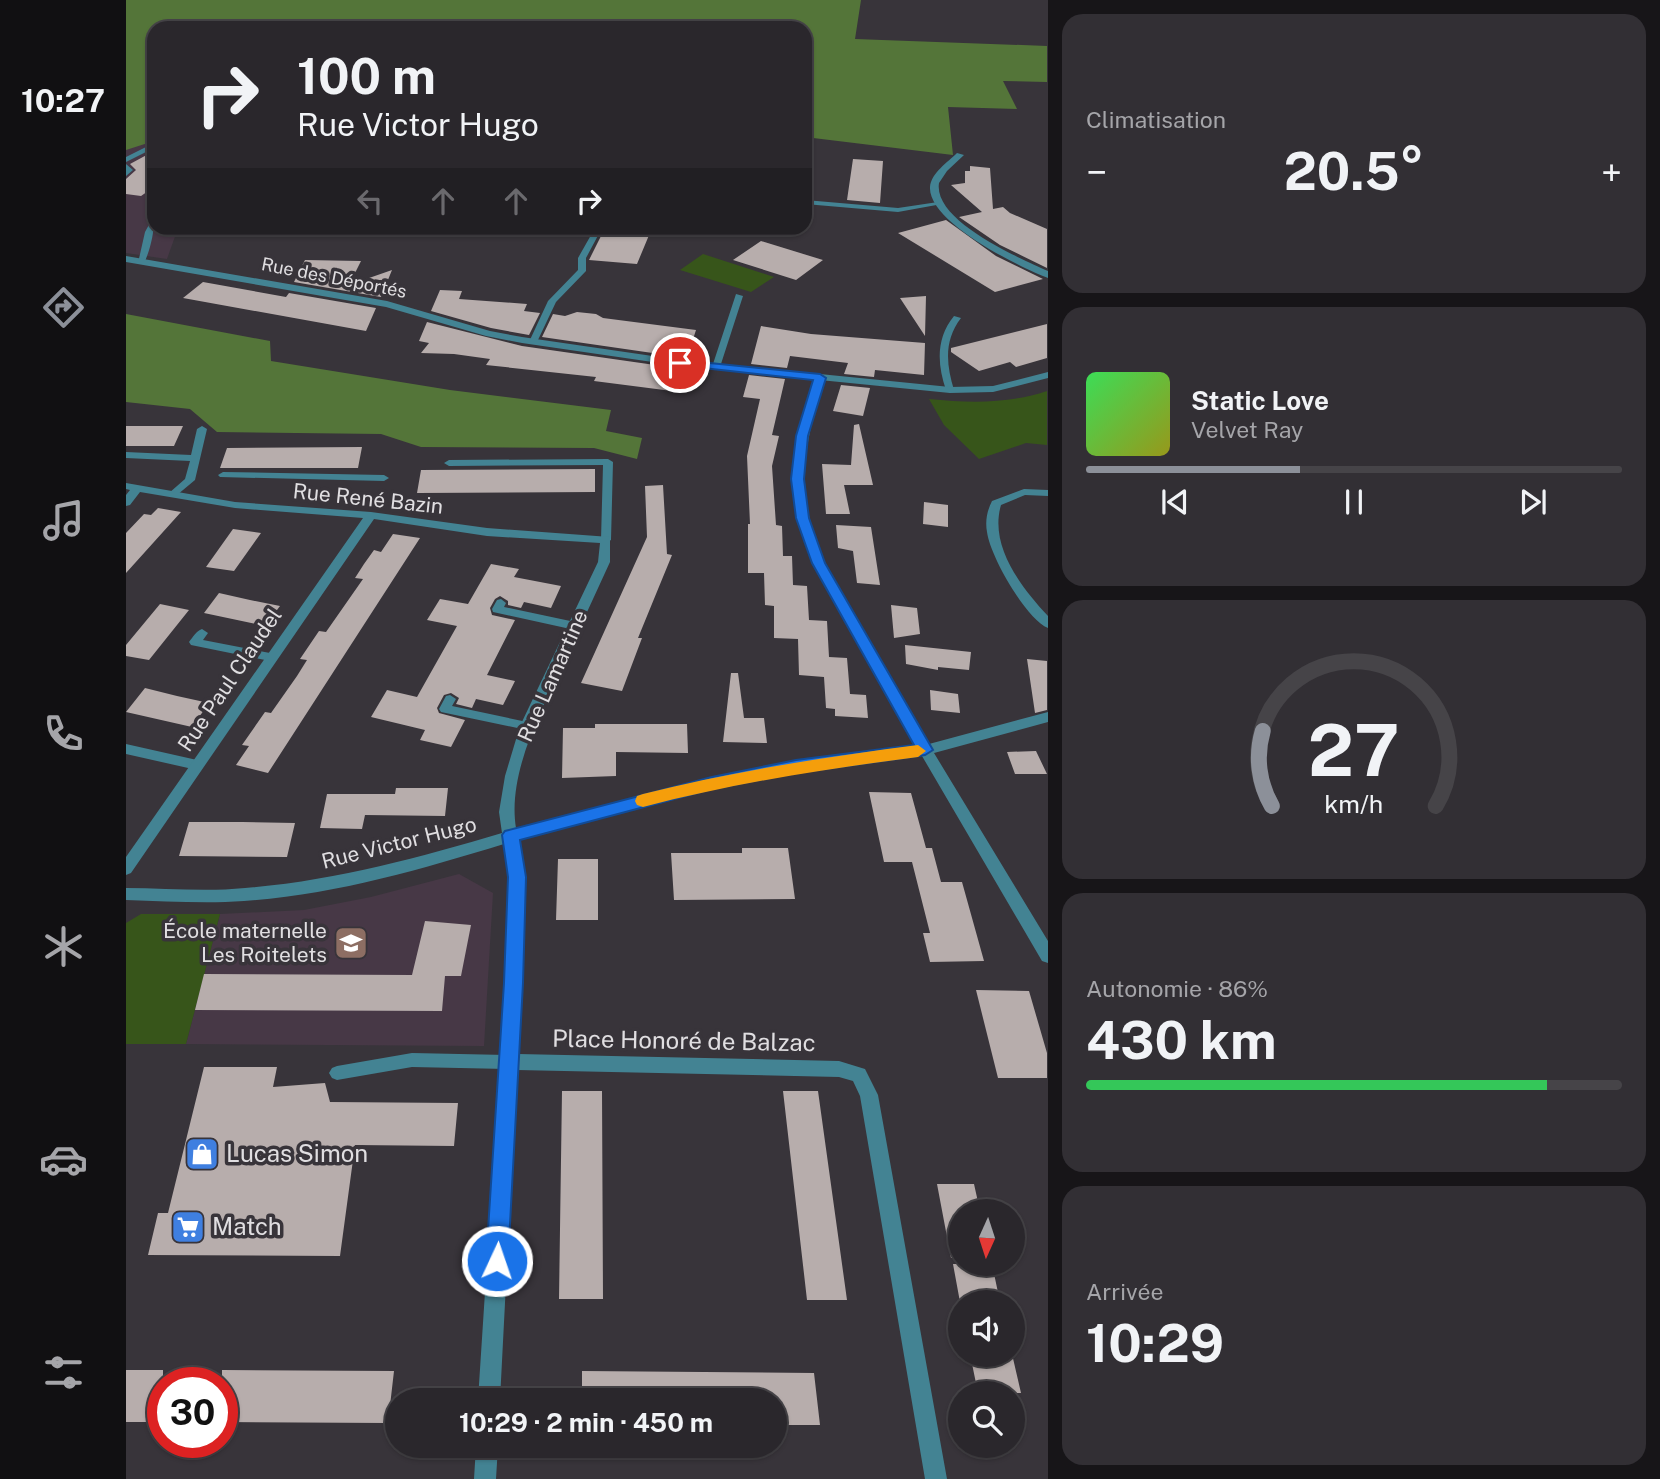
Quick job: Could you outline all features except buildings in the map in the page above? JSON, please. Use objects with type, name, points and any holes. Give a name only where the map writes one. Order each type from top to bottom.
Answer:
[{"type":"street","points":[[960,155],[938,177],[934,186],[939,204],[964,229],[1048,275]]},
{"type":"street","name":"Rue des Déportés","points":[[126,259],[387,304],[489,334],[716,367],[950,390],[993,389],[1048,374]]},
{"type":"street","points":[[820,378],[802,436],[797,479],[803,518],[819,563],[925,750],[1048,956]]},
{"type":"street","points":[[126,503],[132,487]]},
{"type":"street","name":"Rue René Bazin","points":[[132,487],[234,505],[371,515],[487,532],[606,540]]},
{"type":"street","points":[[1048,494],[1024,492],[996,503],[990,512],[990,528],[998,551],[1034,610],[1048,624]]},
{"type":"street","name":"Rue Paul Claudel","points":[[126,869],[270,657],[371,515]]},
{"type":"street","name":"Rue Lamartine","points":[[490,1388],[507,1062],[512,1030],[517,877],[506,812],[512,776],[527,726],[604,562],[606,540]]},
{"type":"street","name":"Rue Victor Hugo","points":[[126,894],[243,895],[338,882],[415,865],[511,835],[712,783],[796,766],[925,750],[1048,717]]},
{"type":"street","name":"Place Honoré de Balzac","points":[[507,1062],[839,1069],[859,1075],[869,1095],[936,1479]]},
{"type":"street","points":[[485,1479],[486,1458]]},
{"type":"lane","points":[[126,160],[147,149]]},
{"type":"lane","points":[[126,166],[130,170],[126,174]]},
{"type":"lane","points":[[812,203],[898,210],[939,204]]},
{"type":"lane","points":[[141,261],[146,252],[148,235]]},
{"type":"lane","points":[[533,342],[552,301],[582,271],[582,258],[594,235]]},
{"type":"lane","points":[[716,367],[738,296]]},
{"type":"lane","points":[[950,390],[944,373],[945,334],[957,318]]},
{"type":"lane","points":[[174,493],[190,480],[202,429]]},
{"type":"lane","points":[[126,455],[195,458]]},
{"type":"lane","points":[[449,463],[608,462],[606,540]]},
{"type":"lane","points":[[223,475],[384,478]]},
{"type":"lane","points":[[501,603],[497,610],[575,626]]},
{"type":"lane","points":[[202,633],[195,642],[270,657]]},
{"type":"lane","points":[[450,699],[445,709],[527,726]]},
{"type":"lane","points":[[126,749],[197,765]]},
{"type":"lane","points":[[337,1073],[412,1060],[507,1062]]},
{"type":"shaded area","points":[[147,138],[147,235],[176,235],[167,259],[126,253],[126,142]]},
{"type":"shaded area","name":"École maternelle Les Roitelets","points":[[459,874],[493,893],[484,1046],[186,1044],[220,914],[304,910],[371,897]]},
{"type":"green space","points":[[126,0],[861,0],[855,39],[1047,46],[1047,82],[1003,81],[1017,109],[948,107],[953,155],[812,138],[812,21],[147,21],[147,143],[126,150]]},
{"type":"green space","points":[[703,254],[774,277],[751,292],[680,270]]},
{"type":"green space","points":[[126,314],[270,341],[271,361],[450,390],[611,410],[606,431],[642,438],[637,459],[594,448],[421,447],[381,434],[217,432],[190,409],[126,402]]},
{"type":"green space","points":[[1047,391],[1047,445],[1026,443],[979,459],[944,425],[929,399],[989,401]]},
{"type":"green space","points":[[141,914],[220,914],[186,1044],[126,1044],[126,923]]},
{"type":"slow traffic","points":[[643,801],[712,783],[796,766],[918,751]]},
{"type":"place","name":"École maternelle Les Roitelets","points":[[351,943]]},
{"type":"place","name":"Lucas Simon","points":[[202,1154]]},
{"type":"place","name":"Match","points":[[188,1227]]},
{"type":"route","points":[[497,1261],[514,983],[512,962],[517,877],[511,835],[712,783],[796,766],[925,750],[819,563],[803,518],[797,479],[802,436],[820,378],[680,363]]}]
